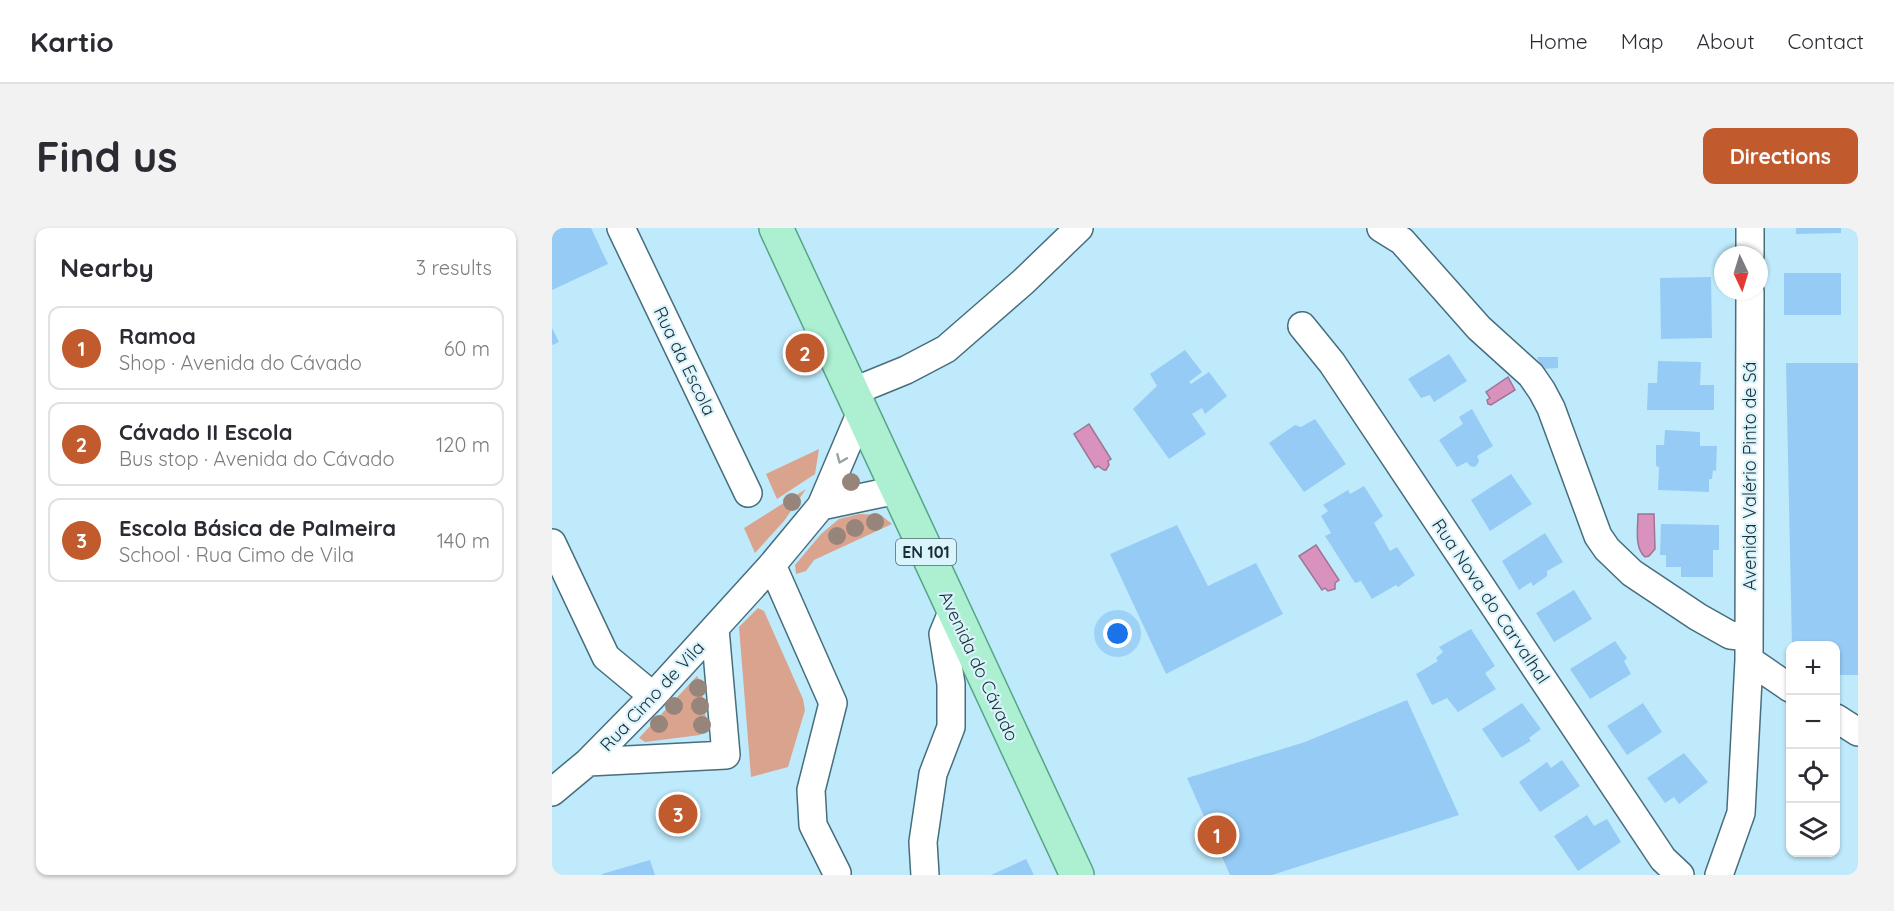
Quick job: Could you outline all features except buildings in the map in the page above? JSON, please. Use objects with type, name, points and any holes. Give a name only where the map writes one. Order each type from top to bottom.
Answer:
[{"type":"main road","name":"Avenida do Cávado","points":[[776,228],[1077,875]]},
{"type":"street","name":"Rua da Escola","points":[[621,228],[748,494]]},
{"type":"street","points":[[856,402],[906,370],[946,349],[1023,282],[1079,228]]},
{"type":"street","points":[[1381,228],[1402,241],[1479,328],[1531,375],[1551,408],[1598,536],[1607,549],[1632,573],[1749,649],[1786,683]]},
{"type":"street","points":[[1750,228],[1750,246]]},
{"type":"street","name":"Avenida Valério Pinto de Sá","points":[[1719,875],[1741,813],[1749,649],[1750,300]]},
{"type":"street","name":"Rua Nova do Carvalhal","points":[[1302,326],[1332,363],[1663,859],[1680,875]]},
{"type":"street","name":"Rua Cimo de Vila","points":[[552,792],[588,762],[653,696],[772,565],[821,506],[856,402]]},
{"type":"street","points":[[821,506],[897,490]]},
{"type":"street","points":[[552,543],[606,657],[653,696]]},
{"type":"street","points":[[772,565],[833,703],[811,790],[813,825],[837,873]]},
{"type":"street","points":[[925,875],[923,842],[933,774],[951,727],[951,684],[943,634],[953,610]]},
{"type":"street","name":"Rua Cimo de Vila","points":[[588,762],[726,755],[715,629]]},
{"type":"street","points":[[1840,720],[1858,732]]},
{"type":"shaded area","points":[[1508,377],[1515,390],[1491,405],[1488,404],[1487,400],[1490,398],[1486,392]]},
{"type":"shaded area","points":[[1089,424],[1111,459],[1108,461],[1109,465],[1106,470],[1098,466],[1095,468],[1074,434]]},
{"type":"shaded area","points":[[819,449],[815,474],[777,499],[766,474]]},
{"type":"shaded area","points":[[806,489],[784,521],[755,553],[744,528]]},
{"type":"shaded area","points":[[859,514],[881,515],[892,524],[814,560],[806,571],[796,574],[795,565],[821,534],[839,519]]},
{"type":"shaded area","points":[[1638,514],[1654,514],[1655,549],[1645,557],[1638,543]]},
{"type":"shaded area","points":[[1316,545],[1339,580],[1335,583],[1335,589],[1322,590],[1299,556]]},
{"type":"shaded area","points":[[758,608],[764,611],[803,699],[805,710],[788,767],[751,777],[739,627]]},
{"type":"shaded area","points":[[697,676],[701,683],[707,727],[700,735],[645,742],[639,738]]},
{"type":"place","name":"Cávado II Escola","points":[[805,353]]},
{"type":"place","name":"Escola Básica de Palmeira","points":[[678,814]]},
{"type":"place","name":"Ramoa","points":[[1217,835]]}]
